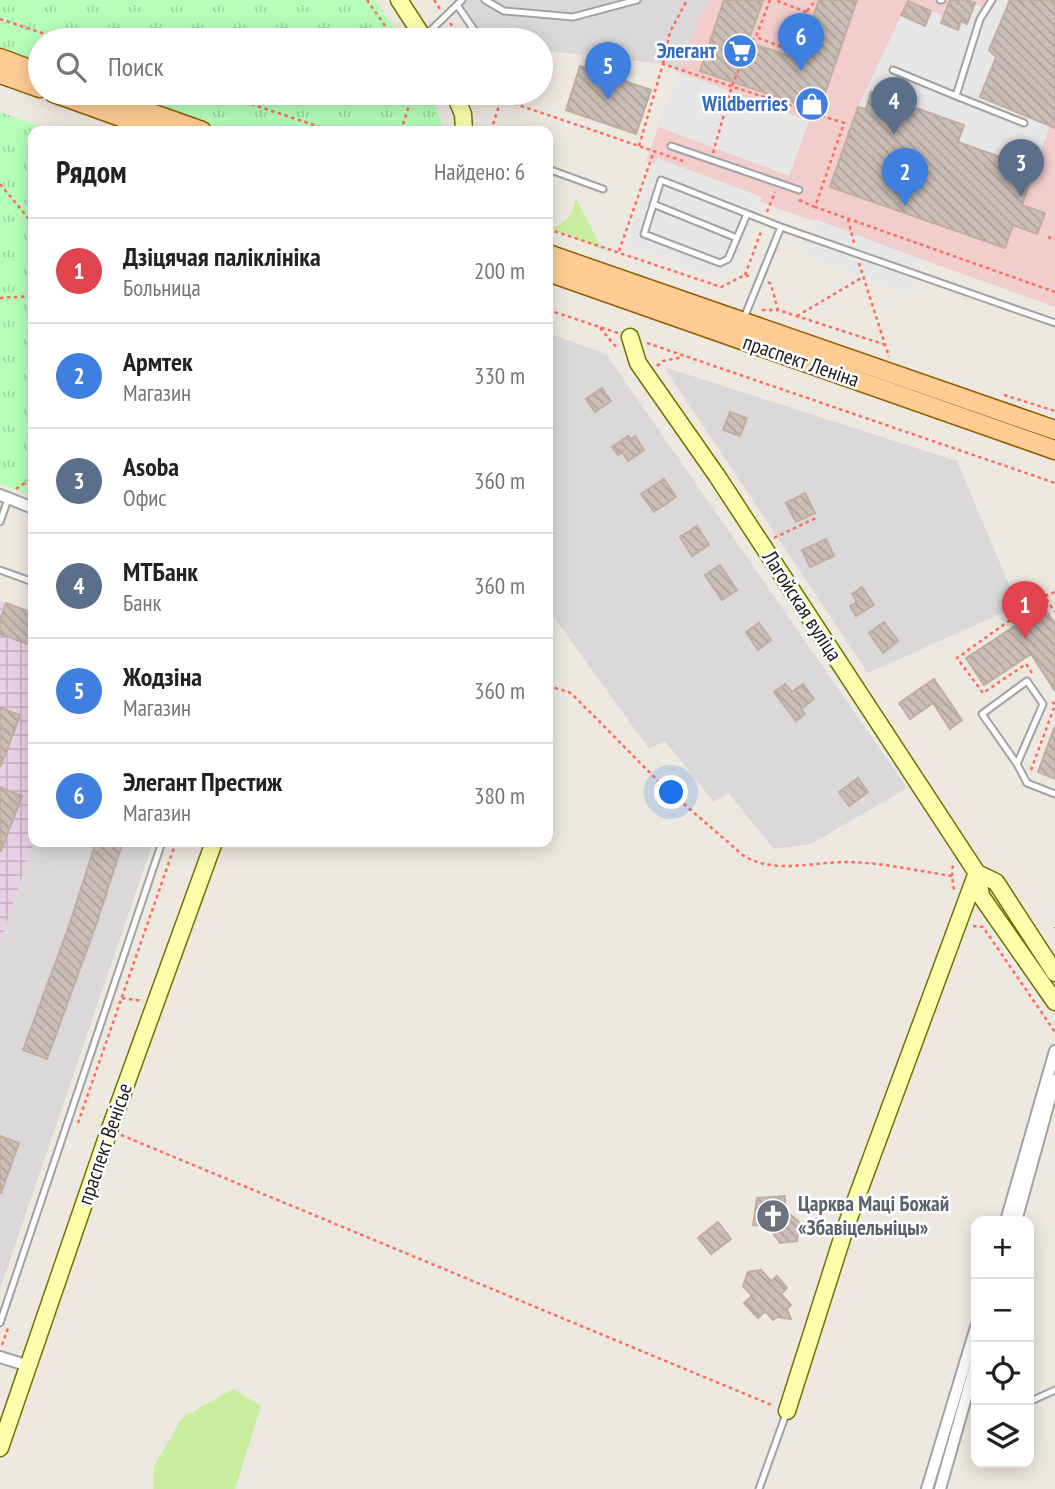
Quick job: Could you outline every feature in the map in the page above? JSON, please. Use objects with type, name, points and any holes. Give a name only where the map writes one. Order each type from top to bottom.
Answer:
[{"type":"main road","points":[[0,58],[28,68]]},
{"type":"main road","points":[[3,76],[28,84]]},
{"type":"main road","points":[[87,105],[146,126]]},
{"type":"main road","points":[[128,105],[187,126]]},
{"type":"main road","name":"праспект Леніна","points":[[553,256],[1055,450]]},
{"type":"main road","name":"праспект Леніна","points":[[553,274],[1055,430]]},
{"type":"street","points":[[399,0],[417,28]]},
{"type":"street","points":[[459,105],[467,126]]},
{"type":"street","name":"Лагойская вуліца","points":[[630,337],[638,363],[977,873],[981,895],[1055,1002]]},
{"type":"street","points":[[4,497],[28,506]]},
{"type":"street","name":"праспект Венісье","points":[[0,1448],[109,1130],[212,847]]},
{"type":"street","points":[[787,1411],[845,1229],[977,873]]},
{"type":"street","name":"Лагойская вуліца","points":[[977,873],[996,882],[1055,973]]},
{"type":"street","points":[[1007,1216],[1055,1051]]},
{"type":"street","points":[[1017,1216],[1055,1080]]},
{"type":"street","points":[[928,1489],[972,1342]]},
{"type":"street","points":[[0,1357],[29,1366]]},
{"type":"street","points":[[940,1489],[971,1380]]},
{"type":"lane","points":[[435,28],[462,0]]},
{"type":"lane","points":[[485,0],[503,11],[573,17],[637,0]]},
{"type":"lane","points":[[956,96],[980,19],[992,0]]},
{"type":"lane","points":[[457,5],[473,28]]},
{"type":"lane","points":[[893,71],[1024,123]]},
{"type":"lane","points":[[671,146],[799,190]]},
{"type":"lane","points":[[553,171],[603,189]]},
{"type":"lane","points":[[747,214],[728,259],[720,263],[644,234],[661,180],[747,214],[764,221],[1055,323]]},
{"type":"lane","points":[[653,204],[737,238]]},
{"type":"lane","points":[[739,330],[782,227]]},
{"type":"lane","points":[[0,522],[4,497]]},
{"type":"lane","points":[[0,570],[28,580]]},
{"type":"lane","points":[[1017,764],[1043,704],[1027,681],[982,714],[1027,783],[1055,794]]},
{"type":"lane","points":[[0,1323],[160,847]]},
{"type":"lane","points":[[1034,1400],[1055,1390]]},
{"type":"lane","points":[[759,1489],[787,1411]]},
{"type":"path","points":[[367,0],[387,28]]},
{"type":"path","points":[[639,146],[670,32],[687,0]]},
{"type":"path","points":[[710,160],[732,86],[750,42],[756,37],[770,0]]},
{"type":"path","points":[[775,0],[806,12]]},
{"type":"path","points":[[756,37],[792,51],[806,12],[816,0]]},
{"type":"path","points":[[0,19],[28,28]]},
{"type":"path","points":[[663,64],[844,123],[815,207],[1055,292]]},
{"type":"path","points":[[254,105],[317,126]]},
{"type":"path","points":[[403,126],[410,105]]},
{"type":"path","points":[[493,126],[499,105]]},
{"type":"path","points":[[519,105],[654,151],[619,252]]},
{"type":"path","points":[[0,184],[28,218]]},
{"type":"path","points":[[745,275],[775,191]]},
{"type":"path","points":[[762,310],[778,310],[886,345],[863,277],[848,219]]},
{"type":"path","points":[[553,231],[721,287],[745,275],[760,278],[771,284],[778,310]]},
{"type":"path","points":[[1048,237],[1055,239]]},
{"type":"path","points":[[797,316],[863,277]]},
{"type":"path","points":[[0,298],[28,296]]},
{"type":"path","points":[[553,312],[1055,483]]},
{"type":"path","points":[[656,370],[663,361],[686,356]]},
{"type":"path","points":[[4,497],[28,480]]},
{"type":"path","points":[[762,546],[818,517]]},
{"type":"path","points":[[1044,596],[1055,592]]},
{"type":"path","points":[[553,687],[569,692],[576,698],[662,785],[744,856],[755,862],[783,867],[848,862],[880,864],[952,876],[956,897]]},
{"type":"path","points":[[76,1128],[174,847]]},
{"type":"path","points":[[958,925],[983,927],[1055,1032]]},
{"type":"path","points":[[122,998],[155,1003]]},
{"type":"path","points":[[109,1130],[787,1411]]},
{"type":"path","points":[[0,1350],[9,1324]]},
{"type":"shaded area","points":[[454,0],[709,0],[700,15],[679,72],[662,64],[553,51],[553,28],[473,28]]},
{"type":"shaded area","points":[[709,0],[1055,0],[1055,307],[646,161],[700,15]]},
{"type":"shaded area","points":[[950,0],[968,0],[986,9],[991,0],[1010,0],[989,49],[996,57],[981,97],[1050,126],[1034,169],[958,142],[871,93],[866,109],[858,107],[908,1],[943,16]]},
{"type":"shaded area","points":[[679,72],[809,121],[789,176],[659,127]]},
{"type":"shaded area","points":[[657,158],[762,197],[737,265],[720,279],[624,246]]},
{"type":"shaded area","points":[[815,219],[923,260],[909,296],[801,255]]},
{"type":"shaded area","points":[[553,335],[606,354],[907,788],[811,844],[774,849],[728,793],[714,802],[665,741],[649,749],[553,616]]},
{"type":"shaded area","points":[[664,367],[957,461],[1018,606],[868,673]]},
{"type":"shaded area","points":[[0,601],[28,611],[28,847],[32,847],[0,942]]},
{"type":"shaded area","points":[[32,847],[151,847],[0,1289],[0,942]]},
{"type":"green space","points":[[0,0],[375,0],[395,28],[28,28],[28,63],[0,53]]},
{"type":"green space","points":[[149,105],[435,105],[442,126],[210,126]]},
{"type":"green space","points":[[0,112],[39,126],[28,126],[28,494],[0,484]]},
{"type":"green space","points":[[576,198],[602,249],[553,229],[568,218]]},
{"type":"green space","points":[[233,1389],[261,1406],[235,1489],[153,1489],[154,1466],[182,1418]]},
{"type":"building","name":"Элегант","points":[[724,0],[763,0],[748,42],[798,59],[819,0],[857,0],[819,111],[700,71]]},
{"type":"building","points":[[950,0],[968,0],[975,3],[967,24],[961,21],[958,30],[941,23]]},
{"type":"building","points":[[1010,0],[1055,0],[1055,128],[980,97],[996,57],[989,50]]},
{"type":"building","points":[[908,1],[931,11],[925,26],[901,15]]},
{"type":"building","points":[[580,66],[651,90],[636,134],[566,110]]},
{"type":"building","points":[[871,92],[964,125],[958,142],[1034,169],[1022,205],[1045,213],[1037,234],[1013,225],[1005,248],[830,187],[858,107],[866,109]]},
{"type":"building","points":[[602,388],[611,401],[595,412],[586,399]]},
{"type":"building","points":[[730,412],[747,418],[740,436],[723,430]]},
{"type":"building","points":[[628,436],[631,439],[635,436],[644,450],[628,461],[622,452],[618,455],[612,447]]},
{"type":"building","points":[[664,479],[676,497],[654,512],[641,494]]},
{"type":"building","points":[[805,493],[815,513],[796,522],[786,503]]},
{"type":"building","points":[[697,526],[709,545],[692,556],[680,537]]},
{"type":"building","points":[[826,539],[834,556],[810,567],[802,550]]},
{"type":"building","points":[[720,565],[737,590],[722,600],[705,575]]},
{"type":"building","points":[[862,587],[874,605],[856,616],[850,606],[857,602],[852,594]]},
{"type":"building","points":[[6,603],[28,611],[28,644],[0,634],[0,620]]},
{"type":"building","points":[[1044,607],[1055,624],[1055,691],[1031,654],[984,685],[966,658]]},
{"type":"building","points":[[884,622],[898,641],[883,653],[869,633]]},
{"type":"building","points":[[759,623],[771,640],[758,650],[746,632]]},
{"type":"building","points":[[934,679],[962,720],[950,729],[933,703],[910,719],[899,703]]},
{"type":"building","points":[[785,684],[792,692],[803,684],[814,699],[801,709],[805,714],[796,721],[774,692]]},
{"type":"building","points":[[0,708],[20,715],[1,766],[0,766]]},
{"type":"building","points":[[1055,729],[1055,779],[1038,772]]},
{"type":"building","points":[[858,778],[868,792],[849,806],[839,792]]},
{"type":"building","points":[[0,787],[22,796],[1,851],[0,851]]},
{"type":"building","points":[[94,847],[121,847],[47,1059],[23,1050],[69,926]]},
{"type":"building","points":[[0,1136],[19,1143],[1,1193],[0,1193]]},
{"type":"building","name":"Царква Маці Божай «Збавіцельніцы»","points":[[785,1196],[785,1210],[800,1223],[797,1241],[780,1243],[768,1226],[753,1225],[757,1198]]},
{"type":"building","points":[[718,1222],[731,1239],[711,1254],[698,1238]]},
{"type":"building","points":[[761,1270],[771,1281],[777,1276],[787,1288],[781,1294],[791,1305],[787,1309],[791,1319],[777,1317],[773,1320],[765,1311],[758,1318],[744,1303],[752,1296],[743,1286],[748,1272]]},
{"type":"place","name":"Элегант","points":[[740,51]]},
{"type":"place","name":"Элегант Престиж","points":[[801,71]]},
{"type":"place","name":"Жодзіна","points":[[608,100]]},
{"type":"place","name":"Wildberries","points":[[812,104]]},
{"type":"place","name":"МТБанк","points":[[894,135]]},
{"type":"place","name":"Asoba","points":[[1021,197]]},
{"type":"place","name":"Армтек","points":[[905,206]]},
{"type":"place","name":"Дзіцячая паліклініка","points":[[1025,639]]},
{"type":"place","name":"Царква Маці Божай «Збавіцельніцы»","points":[[773,1216]]}]
